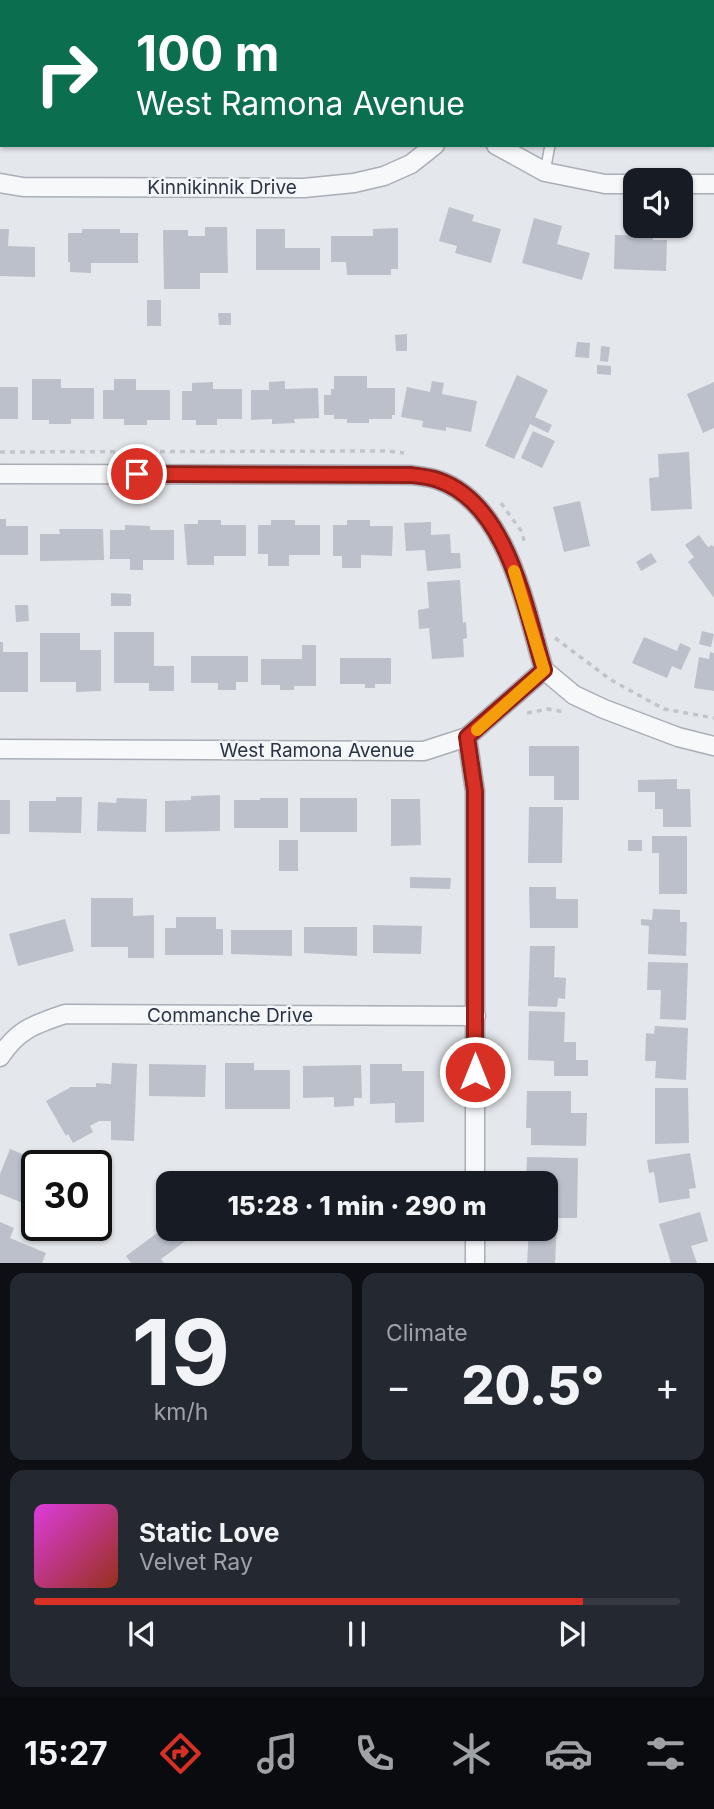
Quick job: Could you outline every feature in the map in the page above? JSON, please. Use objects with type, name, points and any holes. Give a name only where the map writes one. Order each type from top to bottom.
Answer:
[{"type":"street","name":"Kinnikinnik Drive","points":[[0,183],[23,187],[304,188],[354,183],[384,176],[411,164],[432,147]]},
{"type":"street","points":[[500,147],[545,172],[605,184],[623,184]]},
{"type":"street","points":[[693,184],[714,184]]},
{"type":"street","points":[[0,474],[398,474],[439,480],[478,507],[511,560],[544,670],[574,695],[604,709],[678,737],[714,746]]},
{"type":"street","name":"West Ramona Avenue","points":[[0,749],[424,751],[467,737],[544,670]]},
{"type":"street","points":[[467,737],[475,791],[475,1171]]},
{"type":"street","name":"Commanche Drive","points":[[0,1057],[10,1041],[33,1025],[65,1014],[476,1016]]},
{"type":"street","points":[[475,1241],[475,1263]]},
{"type":"lane","points":[[545,172],[550,147]]},
{"type":"path","points":[[0,452],[411,454]]},
{"type":"path","points":[[495,495],[522,532],[526,545]]},
{"type":"path","points":[[552,636],[611,680],[664,709],[714,719]]},
{"type":"building","points":[[449,207],[474,215],[472,221],[501,229],[491,263],[455,253],[457,246],[439,241]]},
{"type":"building","points":[[534,218],[562,226],[557,244],[590,253],[582,280],[522,263]]},
{"type":"building","points":[[205,227],[227,227],[228,273],[200,273],[200,289],[164,289],[163,230],[188,230],[188,236],[205,236]]},
{"type":"building","points":[[398,228],[398,269],[391,269],[391,275],[347,275],[346,262],[331,262],[331,236],[373,236],[373,229]]},
{"type":"building","points":[[0,229],[9,229],[8,246],[35,247],[35,277],[0,276]]},
{"type":"building","points":[[82,229],[120,229],[120,233],[138,233],[138,263],[91,263],[91,273],[70,272],[68,233],[82,233]]},
{"type":"building","points":[[256,229],[285,229],[285,248],[320,248],[320,270],[256,270]]},
{"type":"building","points":[[615,235],[623,235],[623,238],[667,240],[666,271],[614,269]]},
{"type":"building","points":[[147,300],[161,300],[161,326],[147,326]]},
{"type":"building","points":[[218,313],[231,313],[231,325],[219,325]]},
{"type":"building","points":[[407,334],[407,351],[396,351],[395,335]]},
{"type":"building","points":[[577,342],[590,343],[589,358],[575,357]]},
{"type":"building","points":[[601,346],[610,347],[608,362],[600,361]]},
{"type":"building","points":[[597,365],[611,366],[611,375],[597,374]]},
{"type":"building","points":[[517,375],[548,390],[535,417],[552,425],[548,433],[530,424],[514,459],[485,446]]},
{"type":"building","points":[[334,376],[367,376],[367,388],[395,388],[395,415],[392,415],[392,419],[369,419],[369,423],[347,423],[347,419],[334,419],[334,415],[324,415],[324,395],[331,395]]},
{"type":"building","points":[[32,379],[61,379],[61,388],[94,388],[94,419],[71,419],[71,424],[49,424],[49,420],[32,420]]},
{"type":"building","points":[[114,379],[136,379],[136,390],[170,390],[170,420],[147,420],[147,425],[124,425],[124,419],[103,419],[103,390],[114,390]]},
{"type":"building","points":[[285,381],[285,389],[318,388],[319,418],[294,419],[295,423],[272,424],[272,419],[251,420],[251,390],[269,390],[269,382]]},
{"type":"building","points":[[432,381],[444,383],[442,394],[477,401],[471,432],[446,427],[446,431],[422,427],[423,421],[401,417],[407,387],[430,392]]},
{"type":"building","points":[[213,382],[213,389],[242,389],[242,419],[217,419],[217,425],[196,425],[196,420],[182,420],[182,391],[192,391],[192,383]]},
{"type":"building","points":[[714,382],[714,428],[703,433],[687,394]]},
{"type":"building","points":[[0,387],[18,387],[18,419],[0,419]]},
{"type":"building","points":[[533,431],[555,441],[542,468],[521,458]]},
{"type":"building","points":[[689,452],[692,509],[651,511],[649,478],[659,477],[658,454]]},
{"type":"building","points":[[580,501],[590,546],[564,552],[553,507]]},
{"type":"building","points":[[0,519],[6,519],[6,526],[28,526],[28,555],[0,555]]},
{"type":"building","points":[[198,520],[221,520],[221,525],[246,525],[246,556],[214,556],[214,565],[187,565],[184,524],[198,524]]},
{"type":"building","points":[[271,520],[295,520],[295,525],[320,525],[320,555],[289,555],[289,566],[268,566],[268,554],[258,554],[258,525],[271,525]]},
{"type":"building","points":[[347,520],[370,520],[370,526],[393,526],[392,556],[361,555],[361,568],[342,568],[342,556],[333,556],[333,525],[347,525]]},
{"type":"building","points":[[431,522],[431,535],[450,534],[451,553],[460,553],[461,568],[427,571],[425,550],[406,551],[404,523]]},
{"type":"building","points":[[125,525],[150,526],[150,530],[174,530],[174,560],[143,560],[143,570],[130,570],[130,559],[110,559],[110,530],[125,530]]},
{"type":"building","points":[[59,529],[103,529],[104,560],[40,561],[40,534],[60,534]]},
{"type":"building","points":[[699,535],[708,547],[714,547],[714,598],[688,562],[694,557],[685,545]]},
{"type":"building","points":[[651,553],[657,562],[641,571],[636,562]]},
{"type":"building","points":[[460,580],[463,623],[466,622],[467,638],[463,639],[464,657],[432,659],[429,628],[419,629],[418,610],[429,608],[427,582]]},
{"type":"building","points":[[111,593],[131,594],[131,606],[111,606]]},
{"type":"building","points":[[15,605],[28,605],[29,621],[16,622]]},
{"type":"building","points":[[702,631],[714,634],[711,647],[699,644]]},
{"type":"building","points":[[114,632],[154,632],[154,666],[174,666],[174,691],[149,691],[149,683],[114,683]]},
{"type":"building","points":[[40,633],[80,633],[80,650],[101,650],[101,691],[76,692],[76,682],[40,682]]},
{"type":"building","points":[[644,637],[677,651],[680,643],[691,648],[681,670],[672,666],[667,678],[632,663]]},
{"type":"building","points":[[0,642],[3,642],[3,652],[28,652],[28,692],[0,692]]},
{"type":"building","points":[[302,645],[316,645],[316,686],[294,686],[294,690],[280,690],[280,685],[261,685],[261,659],[302,659]]},
{"type":"building","points":[[710,652],[714,653],[714,691],[694,688],[699,657],[709,659]]},
{"type":"building","points":[[191,656],[248,656],[248,682],[236,682],[236,690],[218,690],[218,683],[191,683]]},
{"type":"building","points":[[340,658],[391,658],[391,684],[375,684],[375,688],[365,688],[365,684],[340,684]]},
{"type":"building","points":[[529,746],[579,746],[579,800],[554,800],[554,776],[529,776]]},
{"type":"building","points":[[677,779],[677,789],[690,789],[691,827],[663,827],[663,809],[655,809],[655,792],[638,792],[638,780]]},
{"type":"building","points":[[220,795],[220,831],[165,832],[165,801],[191,800],[191,796]]},
{"type":"building","points":[[56,797],[82,797],[81,833],[29,832],[29,801],[56,801]]},
{"type":"building","points":[[117,798],[147,799],[146,832],[97,831],[98,802],[116,803]]},
{"type":"building","points":[[288,798],[288,828],[234,828],[234,800]]},
{"type":"building","points":[[300,798],[357,798],[357,832],[300,832]]},
{"type":"building","points":[[391,799],[420,799],[421,845],[391,846]]},
{"type":"building","points":[[0,800],[10,800],[10,834],[0,834]]},
{"type":"building","points":[[529,807],[563,807],[562,863],[528,863]]},
{"type":"building","points":[[652,836],[687,836],[687,894],[659,894],[659,853],[652,853]]},
{"type":"building","points":[[279,840],[298,840],[298,871],[279,871]]},
{"type":"building","points":[[628,840],[642,840],[642,851],[628,851]]},
{"type":"building","points":[[410,877],[451,878],[450,889],[410,888]]},
{"type":"building","points":[[529,887],[556,887],[556,899],[578,899],[578,928],[530,928]]},
{"type":"building","points":[[91,898],[133,898],[133,916],[154,915],[154,958],[128,958],[128,947],[91,947]]},
{"type":"building","points":[[653,909],[680,910],[680,922],[687,922],[686,956],[648,954],[649,926],[641,925],[641,919],[652,920]]},
{"type":"building","points":[[176,917],[216,917],[216,929],[223,929],[223,955],[165,955],[165,928],[176,928]]},
{"type":"building","points":[[65,919],[74,951],[18,966],[9,934]]},
{"type":"building","points":[[373,925],[422,926],[421,954],[373,953]]},
{"type":"building","points":[[304,927],[357,927],[357,956],[304,953]]},
{"type":"building","points":[[231,930],[292,930],[292,956],[231,954]]},
{"type":"building","points":[[530,946],[555,946],[554,977],[566,978],[565,999],[558,998],[557,1007],[528,1006]]},
{"type":"building","points":[[648,962],[688,963],[686,1020],[660,1019],[661,990],[647,990]]},
{"type":"building","points":[[529,1011],[565,1012],[564,1042],[576,1042],[576,1060],[588,1060],[588,1076],[554,1076],[554,1061],[528,1060]]},
{"type":"building","points":[[655,1026],[688,1028],[686,1080],[655,1078],[656,1061],[645,1061],[646,1033],[654,1034]]},
{"type":"building","points":[[112,1063],[137,1064],[134,1141],[111,1140],[111,1121],[99,1121],[90,1126],[93,1132],[73,1143],[68,1134],[66,1136],[46,1101],[71,1087],[96,1087],[96,1083],[111,1084]]},
{"type":"building","points":[[225,1063],[254,1063],[254,1070],[290,1070],[290,1109],[225,1109]]},
{"type":"building","points":[[149,1064],[206,1065],[205,1097],[149,1096]]},
{"type":"building","points":[[370,1064],[402,1064],[402,1071],[424,1071],[424,1122],[395,1123],[395,1103],[370,1104]]},
{"type":"building","points":[[361,1065],[362,1098],[354,1098],[354,1106],[334,1107],[334,1097],[303,1098],[303,1066]]},
{"type":"building","points":[[655,1088],[688,1088],[689,1143],[655,1144]]},
{"type":"building","points":[[527,1091],[571,1091],[571,1113],[587,1113],[586,1146],[531,1145],[531,1128],[526,1128]]},
{"type":"building","points":[[10,1149],[21,1153],[21,1202],[0,1194],[0,1174]]},
{"type":"building","points":[[690,1153],[696,1188],[689,1189],[690,1198],[659,1203],[654,1172],[649,1173],[647,1160]]},
{"type":"building","points":[[527,1157],[578,1158],[577,1218],[558,1218],[558,1171],[526,1171]]},
{"type":"building","points":[[700,1212],[708,1241],[691,1246],[697,1263],[671,1263],[659,1224]]},
{"type":"building","points":[[0,1222],[14,1228],[10,1238],[46,1253],[42,1263],[0,1263]]},
{"type":"building","points":[[156,1234],[156,1241],[185,1241],[161,1259],[164,1263],[131,1263],[126,1256]]},
{"type":"building","points":[[528,1241],[556,1241],[555,1263],[527,1263]]},
{"type":"slow traffic","points":[[477,730],[544,670],[514,571]]},
{"type":"route","points":[[137,474],[411,475],[439,480],[460,492],[478,507],[497,535],[511,560],[544,670],[467,737],[475,791],[475,1072]]}]
